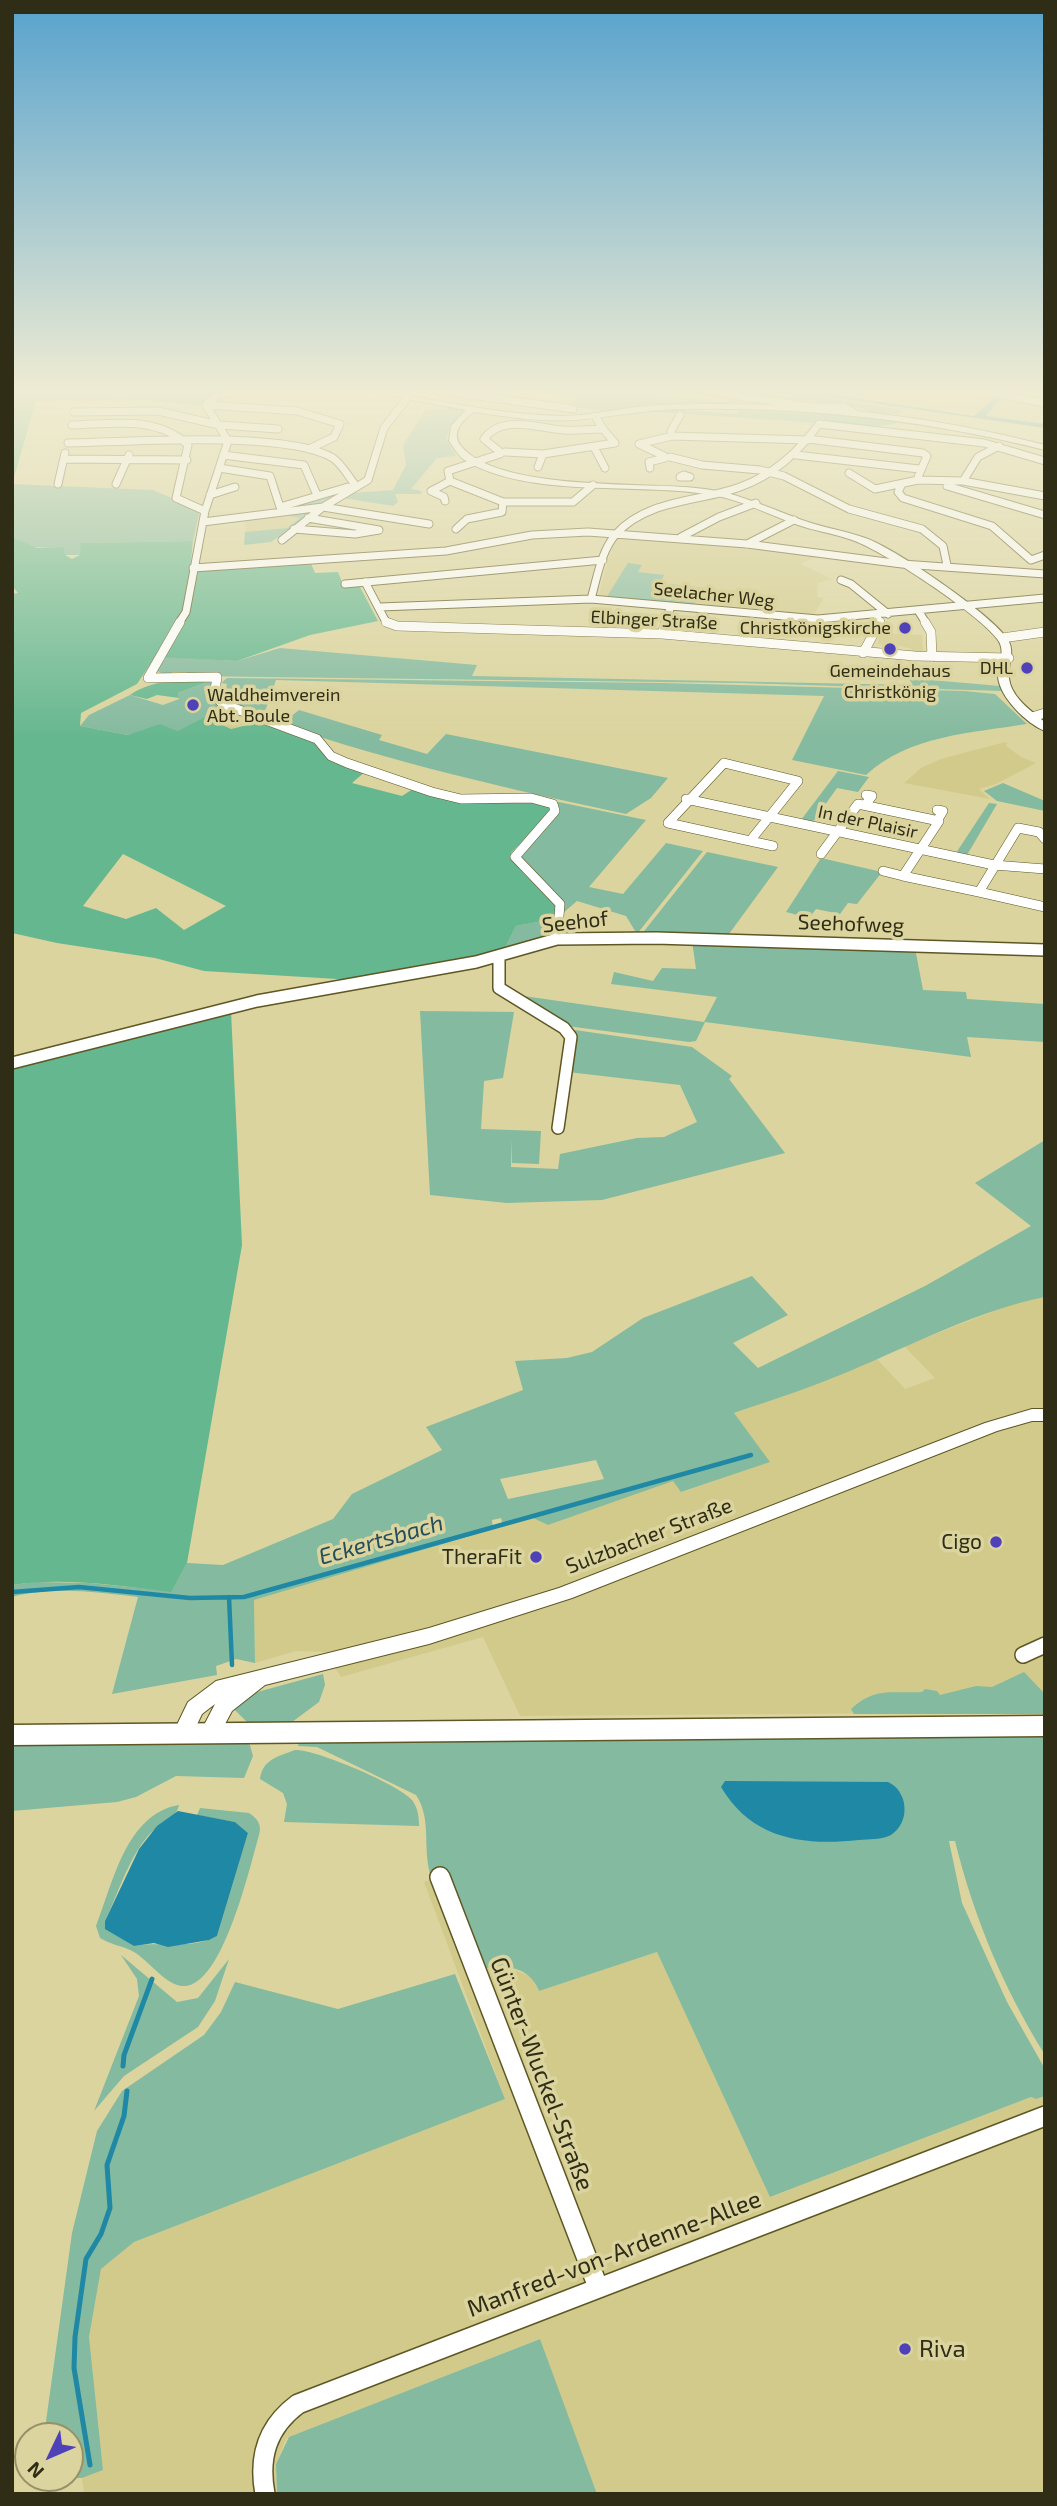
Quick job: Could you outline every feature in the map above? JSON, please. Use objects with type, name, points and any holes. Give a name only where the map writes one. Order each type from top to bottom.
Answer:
[{"type":"main road","points":[[12,1735],[184,1731],[1045,1726]]},
{"type":"street","points":[[191,505],[205,511]]},
{"type":"street","points":[[148,678],[184,618],[207,505]]},
{"type":"street","points":[[282,540],[326,505]]},
{"type":"street","points":[[456,528],[467,519],[502,512],[503,505]]},
{"type":"street","points":[[591,599],[603,560],[616,533],[644,514],[676,505]]},
{"type":"street","points":[[681,537],[719,517],[751,505]]},
{"type":"street","points":[[756,505],[794,520],[870,543],[964,607],[1002,638],[1009,658],[1003,677],[1006,686],[1045,729]]},
{"type":"street","points":[[841,505],[930,533],[943,546],[947,565]]},
{"type":"street","points":[[927,505],[981,521],[1000,532],[1027,558],[1041,557]]},
{"type":"street","points":[[1011,505],[1045,515]]},
{"type":"street","points":[[203,522],[323,507],[429,524]]},
{"type":"street","points":[[294,529],[355,534],[379,530],[308,518]]},
{"type":"street","points":[[747,544],[794,520]]},
{"type":"street","points":[[193,568],[446,551],[546,533],[616,533],[747,544],[902,564],[947,565],[1045,574]]},
{"type":"street","points":[[345,583],[603,560]]},
{"type":"street","points":[[841,580],[851,584],[888,614]]},
{"type":"street","name":"Elbinger Straße","points":[[365,582],[386,622],[397,626],[662,634],[863,653],[1009,658]]},
{"type":"street","name":"Seelacher Weg","points":[[380,607],[591,599],[790,618],[919,612],[1045,598]]},
{"type":"street","points":[[662,634],[671,606]]},
{"type":"street","points":[[919,612],[931,632],[932,657]]},
{"type":"street","points":[[863,653],[880,621],[877,615]]},
{"type":"street","points":[[1002,638],[1045,632]]},
{"type":"street","points":[[148,678],[217,677],[214,696],[216,699],[317,739],[331,756],[347,763],[462,799],[526,797],[553,804],[555,811],[515,857],[560,904],[557,939]]},
{"type":"street","points":[[1032,717],[1045,713]]},
{"type":"street","points":[[751,841],[797,779],[724,763],[719,765],[668,823],[773,846]]},
{"type":"street","name":"In der Plaisir","points":[[687,800],[995,865],[1045,869]]},
{"type":"street","points":[[821,854],[858,804],[865,800],[937,821]]},
{"type":"street","points":[[904,876],[943,811],[937,810]]},
{"type":"street","points":[[979,892],[1018,828],[1039,832],[1045,839]]},
{"type":"street","points":[[883,871],[1045,907]]},
{"type":"street","name":"Seehof","points":[[12,1063],[257,1001],[499,957],[557,939],[656,938]]},
{"type":"street","name":"Seehofweg","points":[[656,938],[1045,950]]},
{"type":"street","points":[[499,957],[499,988],[564,1028],[571,1037],[558,1128]]},
{"type":"street","name":"Sulzbacher Straße","points":[[274,1674],[429,1636],[565,1593],[923,1452],[1040,1412]]},
{"type":"street","points":[[1023,1655],[1045,1645]]},
{"type":"street","points":[[211,1731],[231,1698],[274,1674]]},
{"type":"street","points":[[184,1731],[190,1715],[213,1692],[274,1674]]},
{"type":"street","name":"Günter-Wuckel-Straße","points":[[440,1877],[598,2287]]},
{"type":"street","name":"Manfred-von-Ardenne-Allee","points":[[265,2494],[260,2469],[268,2439],[281,2418],[298,2404],[1045,2116]]},
{"type":"shaded area","points":[[281,514],[301,517],[287,528],[245,532],[245,520]]},
{"type":"shaded area","points":[[618,535],[817,556],[801,564],[832,579],[818,583],[817,597],[824,598],[813,616],[598,597],[609,556]]},
{"type":"shaded area","points":[[879,633],[922,635],[923,653],[912,653],[912,649],[900,646],[878,644]]},
{"type":"shaded area","points":[[227,707],[257,720],[231,729],[205,718]]},
{"type":"shaded area","points":[[1005,742],[1008,744],[1005,745],[1021,757],[1036,763],[996,784],[979,789],[990,799],[904,783],[921,768],[941,759]]},
{"type":"shaded area","points":[[1045,1297],[1045,1712],[520,1716],[483,1637],[341,1677],[325,1652],[296,1651],[255,1663],[254,1600],[531,1517],[548,1525],[673,1480],[682,1492],[769,1462],[733,1414],[877,1359],[905,1389],[935,1378],[904,1346],[1015,1303]]},
{"type":"shaded area","points":[[448,1874],[502,1966],[531,1976],[539,1991],[657,1952],[771,2197],[1031,2097],[1036,2099],[1045,2096],[1045,2494],[597,2494],[539,2339],[286,2439],[276,2464],[277,2494],[84,2494],[84,2477],[103,2470],[89,2337],[101,2269],[134,2242],[505,2099],[424,1882]]},
{"type":"green space","points":[[12,505],[188,505],[200,510],[193,541],[82,543],[81,555],[65,555],[64,548],[31,547],[12,537]]},
{"type":"green space","points":[[294,505],[325,505],[271,542],[244,545],[245,532],[287,528],[300,518],[281,514],[281,509]]},
{"type":"green space","points":[[12,537],[37,548],[64,547],[65,555],[72,559],[80,555],[81,543],[193,541],[190,570],[310,561],[315,573],[338,572],[344,587],[360,587],[378,621],[310,635],[237,661],[155,657],[137,684],[81,713],[80,726],[128,735],[160,724],[177,731],[205,717],[231,729],[263,721],[313,739],[328,756],[366,771],[352,783],[402,796],[416,787],[438,795],[545,802],[552,810],[511,853],[519,868],[557,906],[554,919],[516,926],[503,952],[354,980],[204,971],[155,958],[57,943],[12,933],[12,594],[18,593],[12,586]],"holes":[[[123,854],[226,906],[184,930],[156,908],[126,919],[83,906]]]},
{"type":"green space","points":[[628,563],[642,565],[638,572],[664,575],[660,583],[704,588],[694,605],[606,598]]},
{"type":"green space","points":[[280,648],[477,665],[472,676],[913,685],[908,678],[1000,686],[1002,691],[739,683],[186,676],[187,672],[172,672],[169,676],[157,671],[166,657],[237,661]]},
{"type":"green space","points":[[227,678],[663,683],[965,691],[995,694],[1027,724],[921,744],[902,751],[866,775],[792,760],[824,696],[276,680],[263,717],[228,704],[218,696],[219,691],[225,691],[227,684],[221,683]]},
{"type":"green space","points":[[212,680],[211,699],[227,707],[177,731],[149,730],[128,735],[80,726],[89,715],[130,695],[163,705],[179,699],[178,693]]},
{"type":"green space","points":[[212,680],[178,693],[179,698],[157,695],[147,699],[130,695],[159,683]]},
{"type":"green space","points":[[299,710],[382,735],[379,740],[427,754],[446,734],[668,778],[651,798],[626,814],[452,774],[281,724]]},
{"type":"green space","points":[[838,771],[869,777],[858,792],[837,788],[812,823],[801,820]]},
{"type":"green space","points":[[1003,783],[1045,801],[1045,811],[997,801],[984,791]]},
{"type":"green space","points":[[549,800],[646,820],[589,887],[623,894],[666,843],[703,851],[637,934],[626,916],[577,901],[563,913],[518,854],[560,809]]},
{"type":"green space","points":[[989,803],[997,804],[967,855],[956,853]]},
{"type":"green space","points":[[707,852],[778,867],[726,938],[641,935]]},
{"type":"green space","points":[[821,858],[882,872],[857,904],[848,903],[840,914],[816,909],[809,918],[786,912]]},
{"type":"green space","points":[[554,919],[554,938],[503,952],[516,926]]},
{"type":"green space","points":[[692,941],[915,948],[923,990],[966,992],[967,999],[1045,1004],[1045,1042],[967,1037],[971,1057],[705,1022],[696,1041],[689,1042],[567,1026],[510,994],[704,1022],[717,997],[611,984],[614,972],[653,981],[662,968],[696,969]]},
{"type":"green space","points":[[231,1011],[242,1245],[187,1563],[171,1592],[71,1582],[12,1585],[12,1065]]},
{"type":"green space","points":[[420,1011],[514,1012],[503,1078],[484,1081],[481,1129],[541,1131],[539,1164],[512,1163],[512,1139],[511,1167],[558,1169],[560,1154],[637,1138],[664,1137],[697,1122],[680,1085],[568,1072],[575,1030],[692,1047],[732,1076],[729,1079],[785,1153],[602,1200],[507,1203],[430,1195]]},
{"type":"green space","points":[[1045,1140],[1045,1297],[970,1319],[836,1377],[734,1413],[770,1462],[681,1492],[673,1481],[548,1525],[531,1517],[503,1526],[501,1518],[492,1520],[493,1529],[254,1600],[255,1663],[236,1659],[216,1666],[217,1675],[112,1694],[138,1597],[59,1591],[12,1597],[12,1585],[35,1582],[89,1583],[171,1591],[187,1563],[223,1565],[333,1519],[352,1494],[442,1450],[426,1427],[523,1390],[515,1361],[567,1358],[592,1352],[643,1318],[752,1276],[788,1315],[733,1343],[758,1368],[925,1286],[1031,1226],[975,1183]],"holes":[[[596,1460],[604,1479],[508,1499],[500,1479]]]},
{"type":"green space","points":[[1024,1672],[1045,1694],[1045,1714],[854,1714],[851,1709],[877,1694],[922,1692],[925,1689],[937,1691],[940,1695],[976,1686],[992,1687]]},
{"type":"green space","points":[[323,1674],[325,1685],[319,1702],[292,1722],[247,1722],[235,1710],[235,1706],[250,1694]]},
{"type":"green space","points":[[1045,1735],[1045,2055],[1003,1978],[971,1897],[955,1841],[949,1841],[962,1903],[1007,2002],[1045,2069],[1045,2096],[1036,2099],[1031,2097],[770,2197],[657,1952],[539,1991],[530,1977],[517,1969],[485,1968],[432,1879],[427,1858],[426,1825],[416,1795],[317,1747],[298,1746],[299,1742]]},
{"type":"green space","points":[[249,1742],[253,1756],[244,1778],[176,1776],[136,1797],[117,1802],[12,1811],[12,1745]]},
{"type":"green space","points":[[295,1750],[337,1761],[391,1785],[412,1800],[416,1806],[419,1826],[284,1822],[287,1804],[283,1793],[260,1779],[268,1763]]},
{"type":"green space","points":[[179,1805],[171,1818],[152,1832],[141,1845],[105,1921],[134,1946],[197,1943],[217,1936],[248,1833],[235,1822],[197,1815],[200,1808],[249,1813],[260,1825],[241,1897],[222,1948],[210,1968],[196,1982],[182,1986],[170,1982],[134,1952],[100,1938],[96,1926],[116,1871],[134,1836],[146,1822],[161,1811]]},
{"type":"green space","points":[[121,1955],[177,2002],[198,1998],[229,1959],[215,2001],[198,2027],[124,2076],[94,2111],[139,1996],[137,1979]]},
{"type":"green space","points":[[455,1974],[505,2099],[134,2242],[101,2269],[89,2337],[103,2470],[84,2477],[84,2422],[46,2422],[72,2233],[97,2131],[122,2091],[204,2035],[221,2012],[235,1982],[338,2009]]},
{"type":"green space","points":[[540,2339],[597,2494],[277,2494],[276,2464],[289,2437]]},
{"type":"water","points":[[725,1781],[888,1782],[900,1792],[904,1815],[897,1829],[883,1838],[838,1842],[798,1840],[763,1828],[748,1818],[733,1804],[721,1787]]},
{"type":"water","points":[[178,1811],[235,1822],[248,1833],[217,1936],[209,1940],[168,1947],[154,1943],[134,1946],[105,1929],[105,1921],[139,1849],[157,1826]]},
{"type":"waterway","name":"Eckertsbach","points":[[229,1597],[244,1597],[751,1455]]},
{"type":"waterway","name":"Eckertsbach","points":[[12,1592],[79,1587],[190,1598],[229,1597]]},
{"type":"waterway","points":[[229,1597],[232,1665]]},
{"type":"waterway","points":[[123,2066],[124,2055],[152,1979]]},
{"type":"waterway","points":[[90,2465],[74,2368],[75,2337],[86,2259],[101,2234],[110,2208],[107,2165],[124,2116],[127,2091]]},
{"type":"place","name":"Christkönigskirche","points":[[905,628]]},
{"type":"place","name":"Gemeindehaus Christkönig","points":[[890,649]]},
{"type":"place","name":"DHL","points":[[1027,668]]},
{"type":"place","name":"Waldheimverein Abt. Boule","points":[[193,705]]},
{"type":"place","name":"Cigo","points":[[996,1542]]},
{"type":"place","name":"TheraFit","points":[[536,1557]]},
{"type":"place","name":"Riva","points":[[905,2349]]}]
